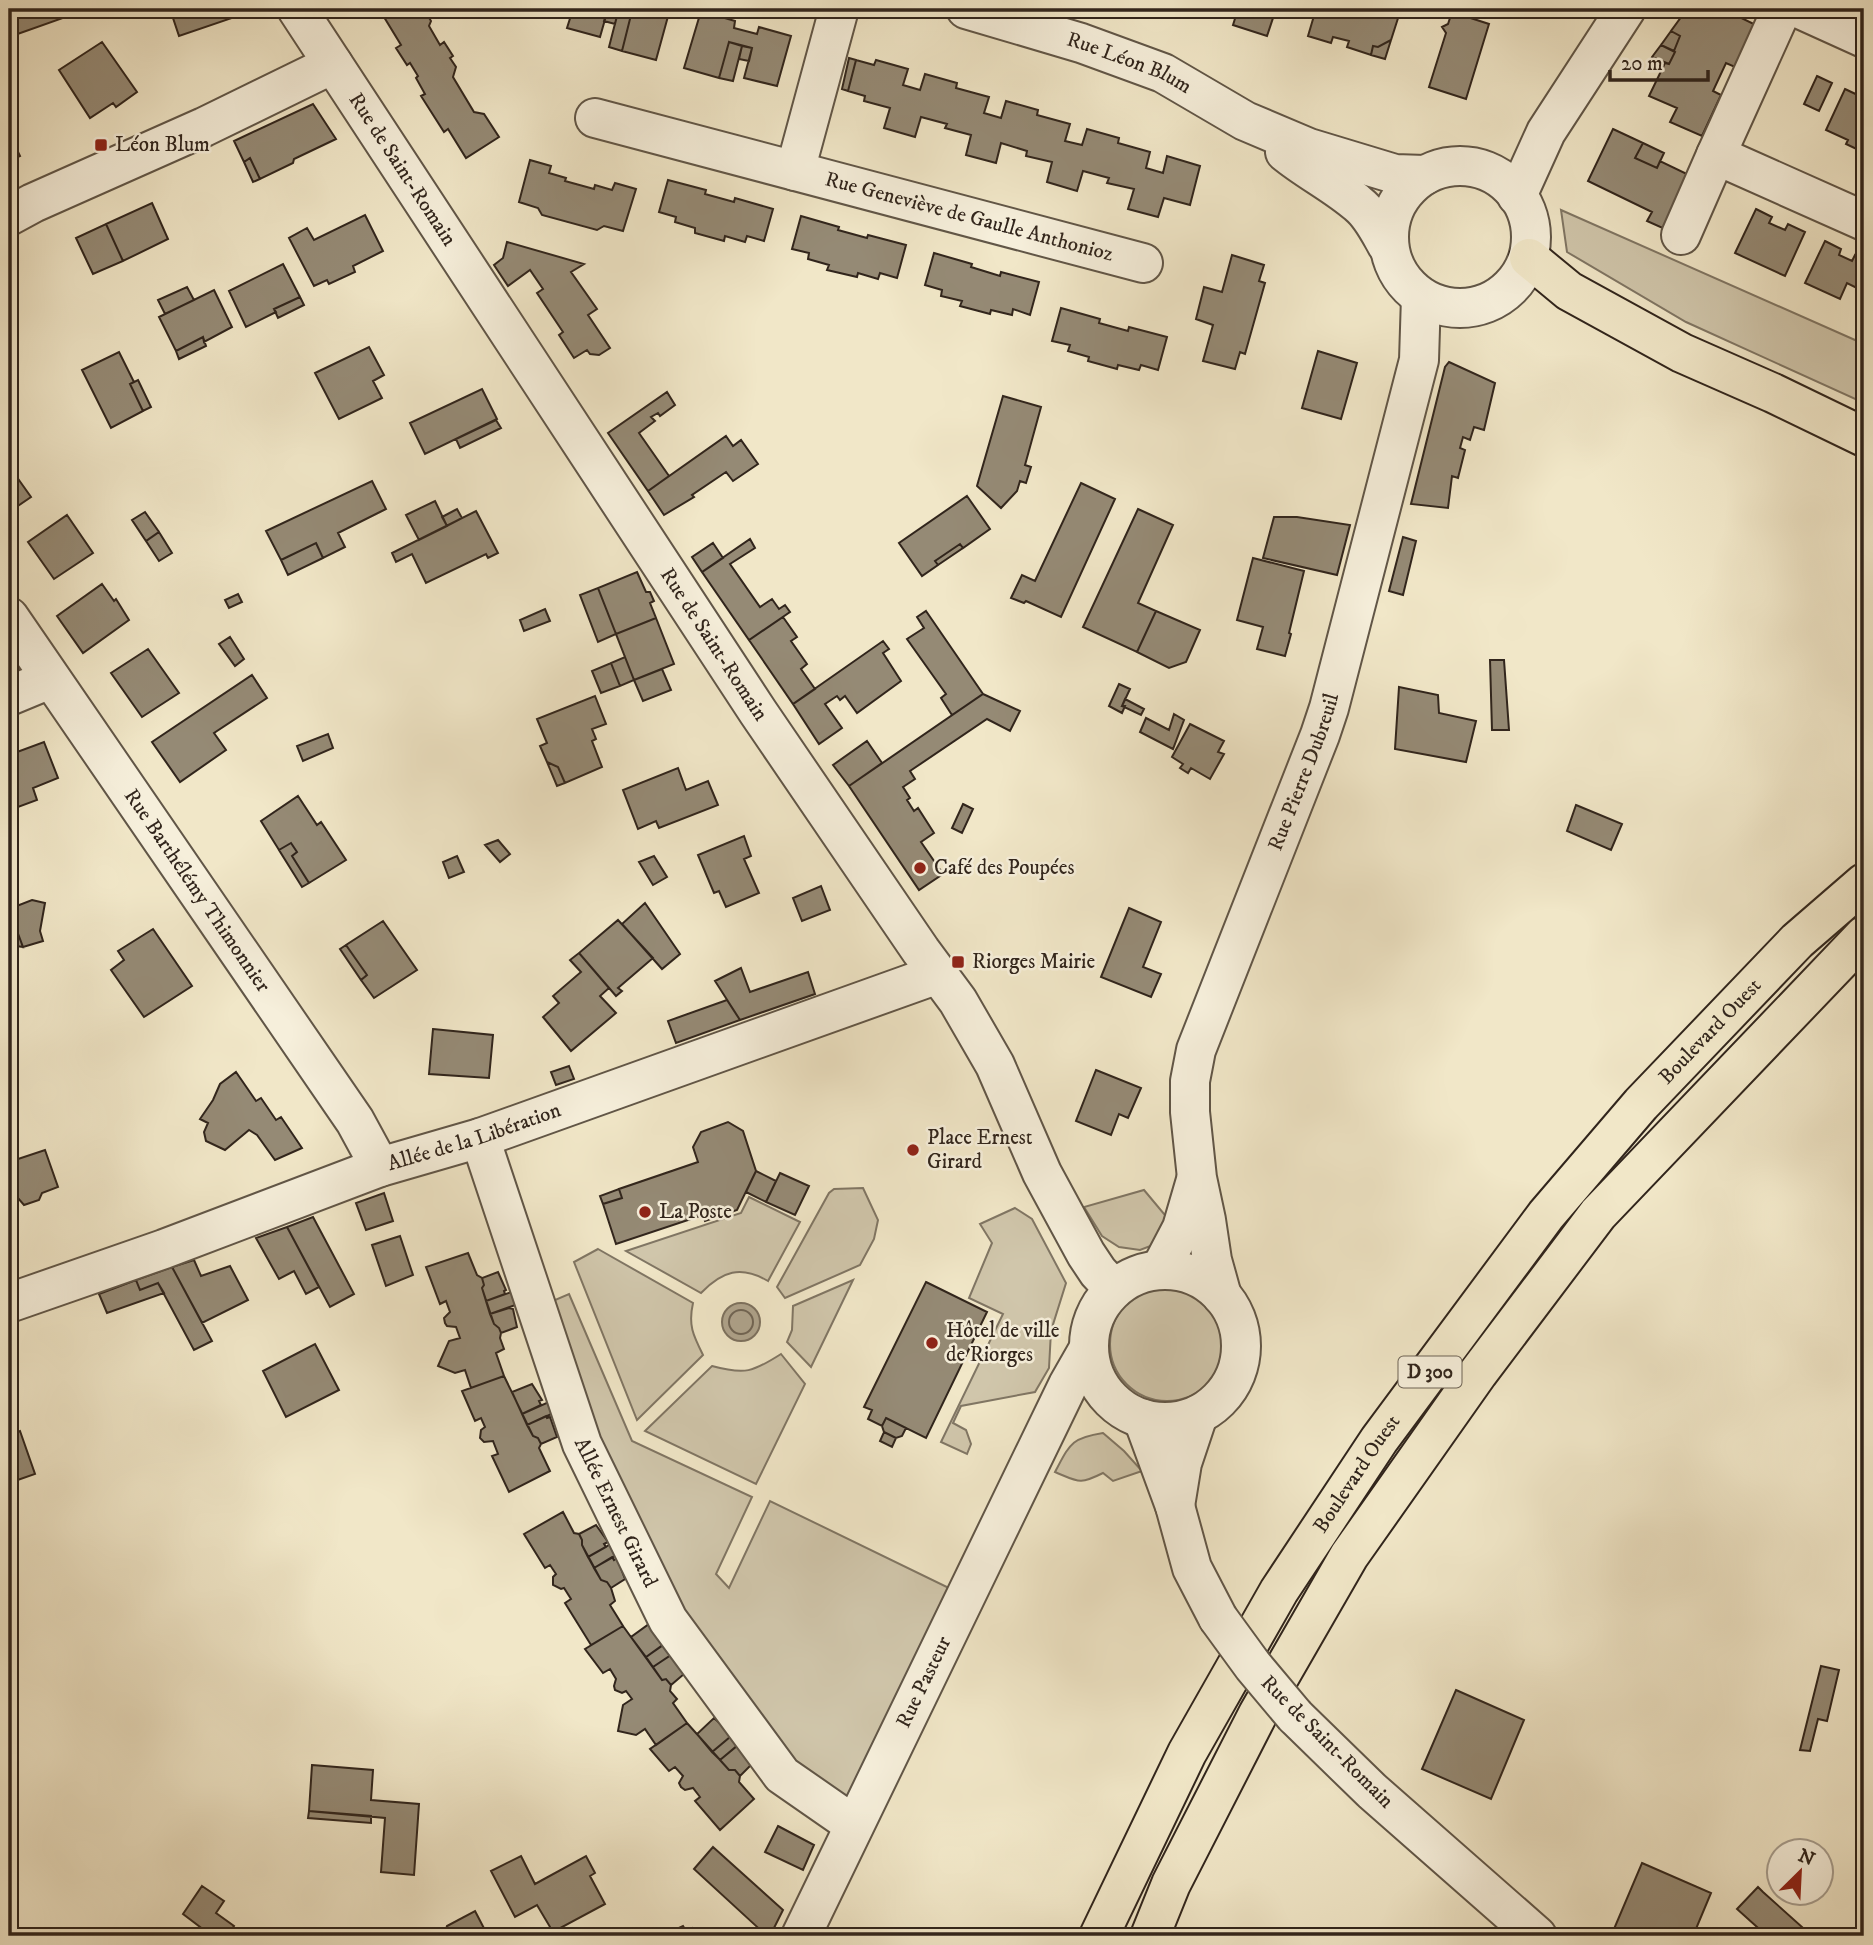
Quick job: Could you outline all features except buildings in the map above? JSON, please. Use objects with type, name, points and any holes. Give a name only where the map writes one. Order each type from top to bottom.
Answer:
[{"type":"main road","points":[[1528,258],[1569,291],[1637,330],[1864,437]]},
{"type":"main road","name":"Boulevard Ouest","points":[[1099,1936],[1186,1753],[1279,1591],[1379,1440],[1546,1215],[1641,1104],[1797,942],[1864,883]]},
{"type":"main road","name":"Boulevard Ouest","points":[[1150,1936],[1171,1884],[1258,1714],[1349,1556],[1478,1373],[1598,1214],[1864,936]]},
{"type":"street","name":"Rue de Saint-Romain","points":[[297,9],[758,712],[958,1001],[995,1066],[1042,1173],[1086,1254],[1114,1289]]},
{"type":"street","name":"Rue Geneviève de Gaulle Anthonioz","points":[[795,171],[839,9]]},
{"type":"street","name":"Rue Léon Blum","points":[[966,9],[1081,43],[1163,73],[1245,121],[1309,148],[1395,174],[1425,175]]},
{"type":"street","points":[[1507,187],[1626,9]]},
{"type":"street","points":[[1681,235],[1782,9]]},
{"type":"street","points":[[1800,9],[1864,38]]},
{"type":"street","points":[[9,216],[204,127],[333,64]]},
{"type":"street","name":"Rue Geneviève de Gaulle Anthonioz","points":[[595,118],[1143,263]]},
{"type":"street","name":"Rue Léon Blum","points":[[1245,121],[1303,167],[1360,205],[1387,245]]},
{"type":"street","points":[[1717,155],[1864,221]]},
{"type":"street","points":[[1469,167],[1483,170],[1507,187],[1521,201],[1529,219],[1531,238],[1528,258],[1521,275],[1508,290],[1492,301],[1455,309],[1434,302],[1408,286],[1398,272],[1387,245],[1395,208],[1413,184],[1425,175],[1439,170],[1469,167]]},
{"type":"street","name":"Rue Pierre Dubreuil","points":[[1222,1296],[1212,1260],[1197,1178],[1190,1112],[1190,1081],[1196,1050],[1326,717],[1434,302]]},
{"type":"street","name":"Rue Barthélémy Thimonnier","points":[[9,617],[355,1121],[380,1167]]},
{"type":"street","points":[[9,696],[50,679]]},
{"type":"street","name":"Allée de la Libération","points":[[9,1303],[164,1250],[380,1167],[480,1138],[938,974]]},
{"type":"street","name":"Allée Ernest Girard","points":[[480,1138],[582,1444],[668,1620],[782,1775],[854,1825]]},
{"type":"street","name":"Rue Pierre Dubreuil","points":[[1160,1270],[1186,1218],[1197,1178]]},
{"type":"street","points":[[1046,1430],[1061,1418],[1077,1413],[1130,1412],[1162,1422],[1198,1415],[1210,1408],[1236,1375],[1240,1361],[1240,1334],[1230,1307],[1212,1286],[1201,1278],[1174,1270],[1160,1270],[1131,1278],[1114,1289],[1097,1310],[1088,1350],[1091,1365],[1105,1393],[1130,1412]]},
{"type":"street","name":"Rue Pasteur","points":[[801,1936],[1068,1385],[1088,1350]]},
{"type":"street","name":"Rue de Saint-Romain","points":[[1130,1412],[1175,1506],[1192,1568],[1217,1618],[1253,1666],[1295,1716],[1372,1791],[1537,1936]]},
{"type":"street","name":"Rue de Saint-Romain","points":[[1175,1506],[1182,1463],[1198,1415]]},
{"type":"shaded area","points":[[1561,210],[1864,344],[1864,403],[1686,322],[1567,252]]},
{"type":"shaded area","points":[[863,1188],[878,1220],[874,1239],[860,1265],[785,1298],[777,1287],[829,1193],[834,1189]]},
{"type":"shaded area","points":[[1144,1190],[1164,1214],[1176,1222],[1161,1242],[1140,1250],[1119,1247],[1102,1236],[1084,1207]]},
{"type":"shaded area","points":[[749,1197],[800,1222],[768,1281],[749,1273],[732,1273],[724,1275],[701,1293],[626,1251],[741,1213]]},
{"type":"shaded area","points":[[1015,1208],[1032,1219],[1066,1283],[1051,1331],[1049,1368],[1035,1392],[961,1406],[953,1423],[966,1430],[971,1444],[967,1454],[941,1442],[1003,1314],[969,1298],[992,1243],[980,1224]]},
{"type":"shaded area","points":[[598,1249],[693,1303],[692,1330],[703,1355],[637,1420],[574,1262]]},
{"type":"shaded area","points":[[853,1280],[811,1367],[787,1342],[792,1330],[793,1306]]},
{"type":"shaded area","points":[[1167,1287],[1189,1291],[1208,1303],[1220,1322],[1224,1344],[1220,1366],[1208,1385],[1189,1397],[1167,1401],[1145,1397],[1126,1385],[1114,1366],[1110,1344],[1114,1322],[1126,1303],[1145,1291]]},
{"type":"shaded area","points":[[569,1294],[632,1441],[752,1497],[716,1574],[729,1588],[770,1501],[951,1589],[848,1797],[792,1762],[675,1615],[541,1306]]},
{"type":"shaded area","points":[[781,1354],[805,1384],[756,1484],[645,1431],[712,1366],[748,1370]]},
{"type":"shaded area","points":[[1103,1433],[1142,1471],[1113,1481],[1103,1473],[1079,1481],[1055,1472],[1073,1444],[1084,1437]]},
{"type":"water","points":[[741,1303],[754,1309],[760,1322],[754,1335],[741,1341],[728,1335],[722,1322],[728,1309]]},
{"type":"place","name":"Léon Blum","points":[[101,145]]},
{"type":"place","name":"Café des Poupées","points":[[920,868]]},
{"type":"place","name":"Riorges Mairie","points":[[958,962]]},
{"type":"place","name":"Place Ernest Girard","points":[[913,1150]]},
{"type":"place","name":"La Poste","points":[[645,1212]]},
{"type":"place","name":"Hôtel de ville de Riorges","points":[[932,1343]]}]
